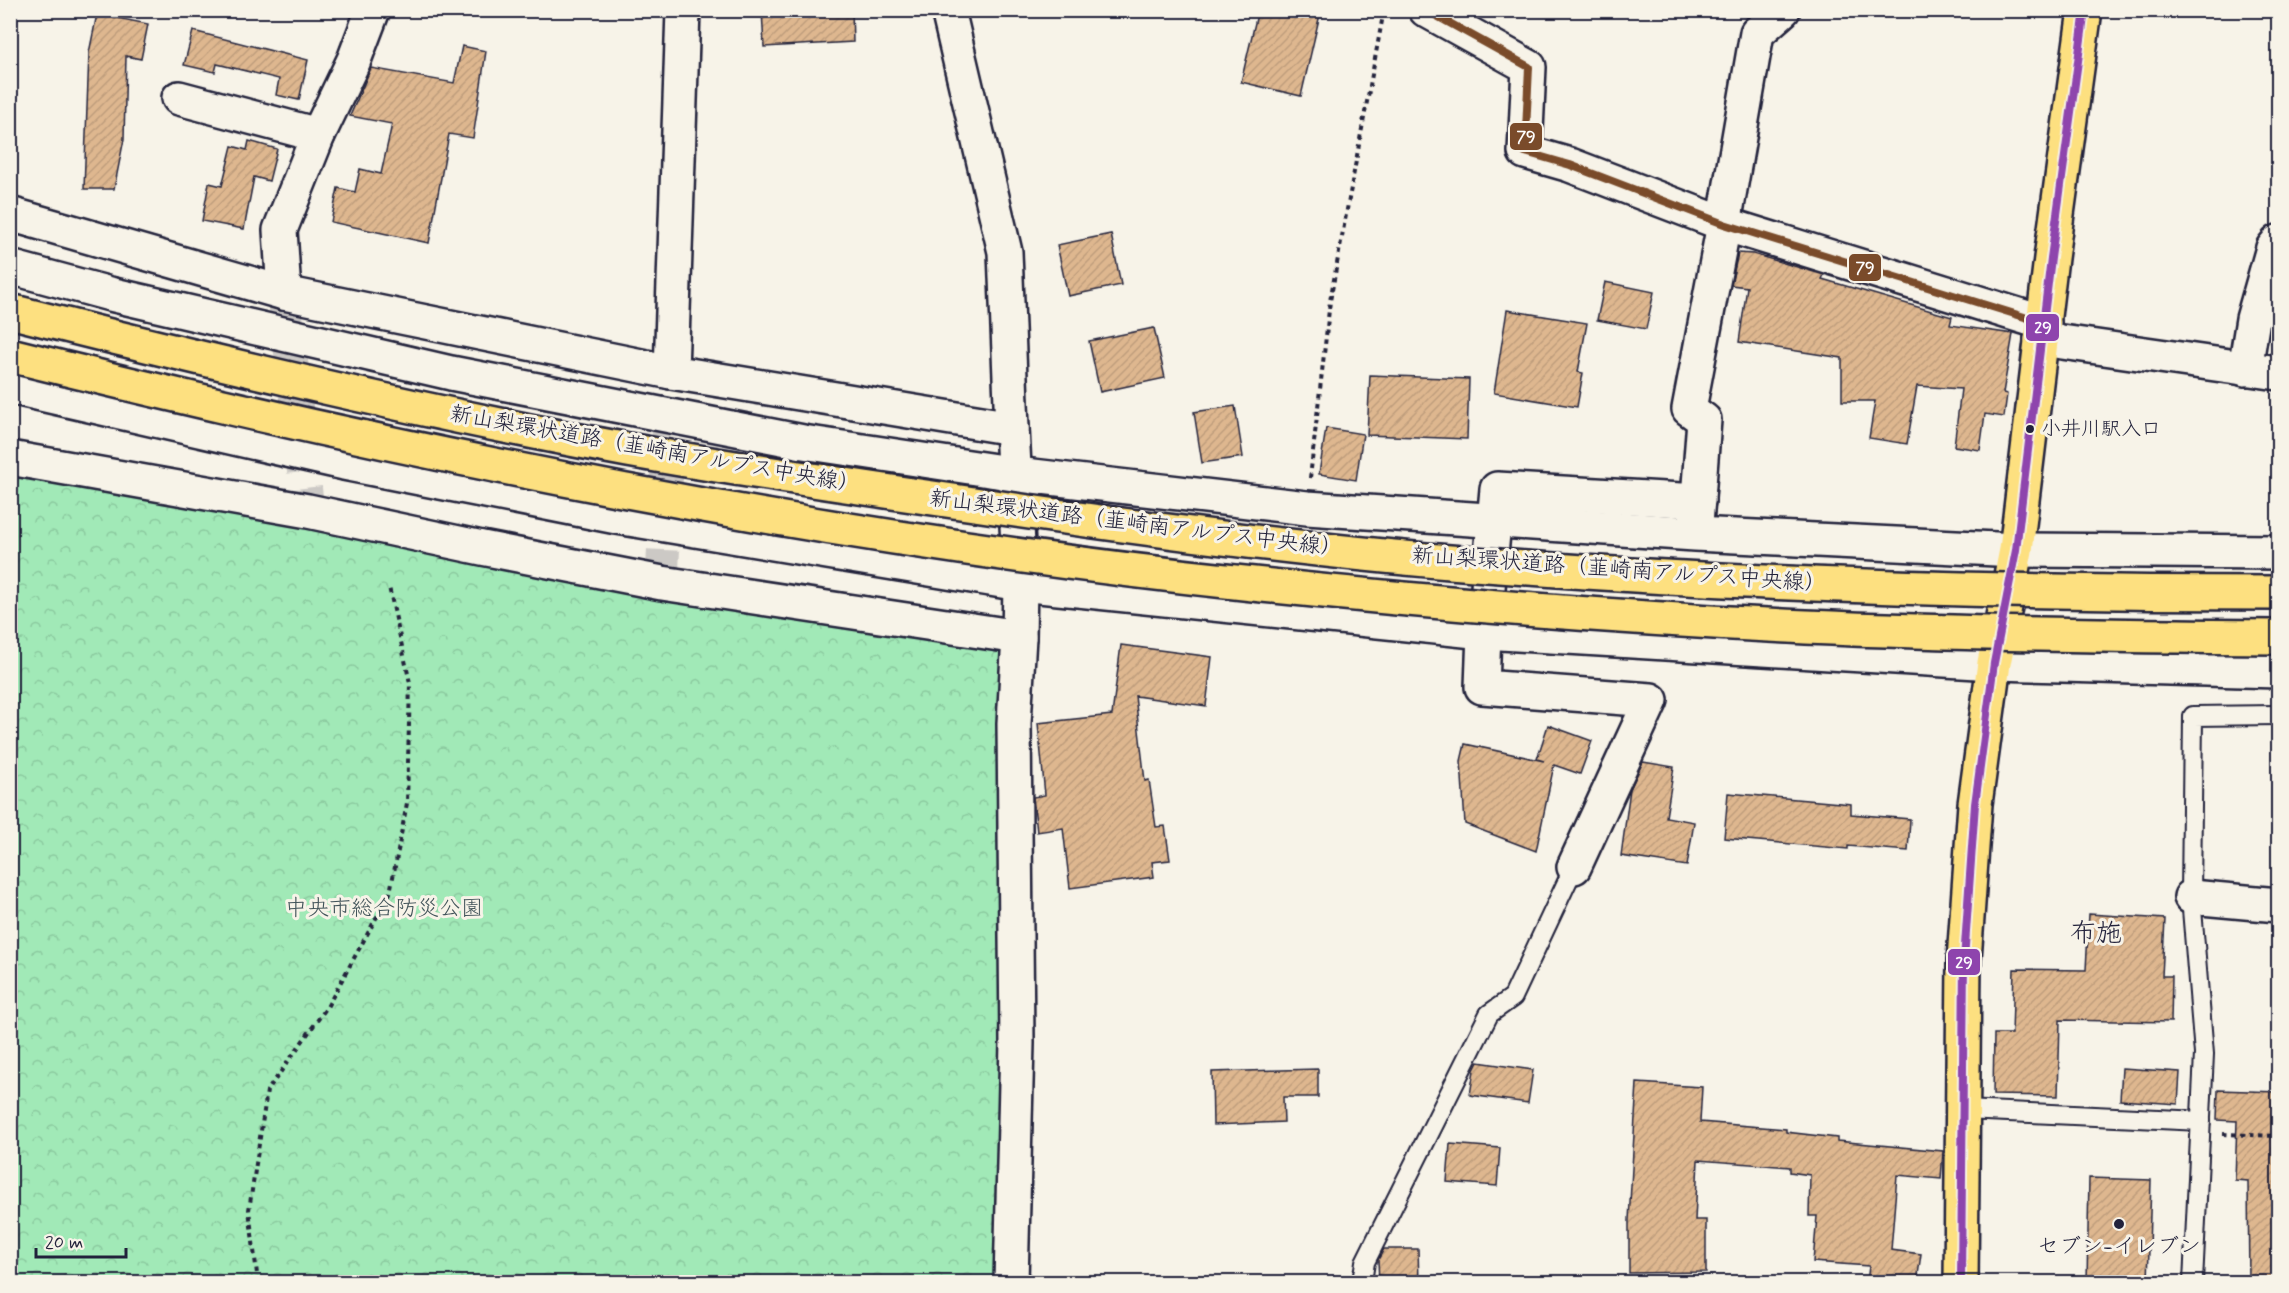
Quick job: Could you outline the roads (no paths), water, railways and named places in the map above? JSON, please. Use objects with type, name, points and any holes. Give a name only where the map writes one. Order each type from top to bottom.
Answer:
[{"type":"main road","points":[[1961,1282],[1966,938],[1975,804],[1994,663],[2016,550],[2042,331],[2085,10]]},
{"type":"main road","name":"新山梨環状道路（韮崎南アルプス中央線）","points":[[10,311],[241,368],[628,450],[847,486],[1053,516],[1253,541],[1449,562],[1813,583],[2169,593],[2278,593]]},
{"type":"main road","name":"新山梨環状道路（韮崎南アルプス中央線）","points":[[10,355],[212,405],[414,450],[627,492],[841,528],[1066,561],[1376,596],[1631,617],[1807,627],[1985,633],[2278,637]]},
{"type":"street","points":[[284,293],[280,230],[318,135],[354,60],[373,10]]},
{"type":"street","points":[[670,372],[683,10]]},
{"type":"street","points":[[948,10],[1005,252],[1016,474],[1020,584],[1014,723],[1017,1043],[1011,1282]]},
{"type":"street","points":[[1426,10],[1529,67],[1525,152],[1570,165],[1724,224],[2042,331],[2245,369],[2278,373]]},
{"type":"street","points":[[1695,534],[1704,420],[1689,409],[1758,33],[1783,10]]},
{"type":"street","points":[[179,98],[318,135]]},
{"type":"street","points":[[10,214],[284,293],[670,372],[1012,428]]},
{"type":"street","points":[[2245,369],[2253,319],[2273,248],[2278,242]]},
{"type":"street","points":[[10,267],[110,294],[451,373],[803,442],[1016,474],[1307,508],[1695,534],[2016,550],[2278,552]]},
{"type":"street","points":[[10,387],[355,466],[618,517],[1020,584],[1484,632],[1994,663],[2278,671]]},
{"type":"street","points":[[10,458],[308,511],[482,548],[672,584],[1019,637]]},
{"type":"street","points":[[1574,867],[1651,700],[1482,687],[1484,632],[1497,489],[1698,501]]},
{"type":"street","points":[[2191,897],[2278,904]]},
{"type":"lane","points":[[2193,1282],[2204,1054],[2191,897],[2193,716],[2278,715]]},
{"type":"lane","points":[[1362,1282],[1365,1262],[1489,1014],[1513,997],[1574,867]]},
{"type":"lane","points":[[1964,1110],[2201,1121]]},
{"type":"tunnel","points":[[284,293],[308,511]]},
{"type":"tunnel","points":[[662,583],[671,372]]},
{"type":"place","name":"小井川駅入口","points":[[2030,429]]},
{"type":"place","name":"セブン-イレブン","points":[[2119,1224]]},
{"type":"district","name":"布施","points":[[2096,934]]},
{"type":"park label","name":"中央市総合防災公園","points":[[384,909]]}]
